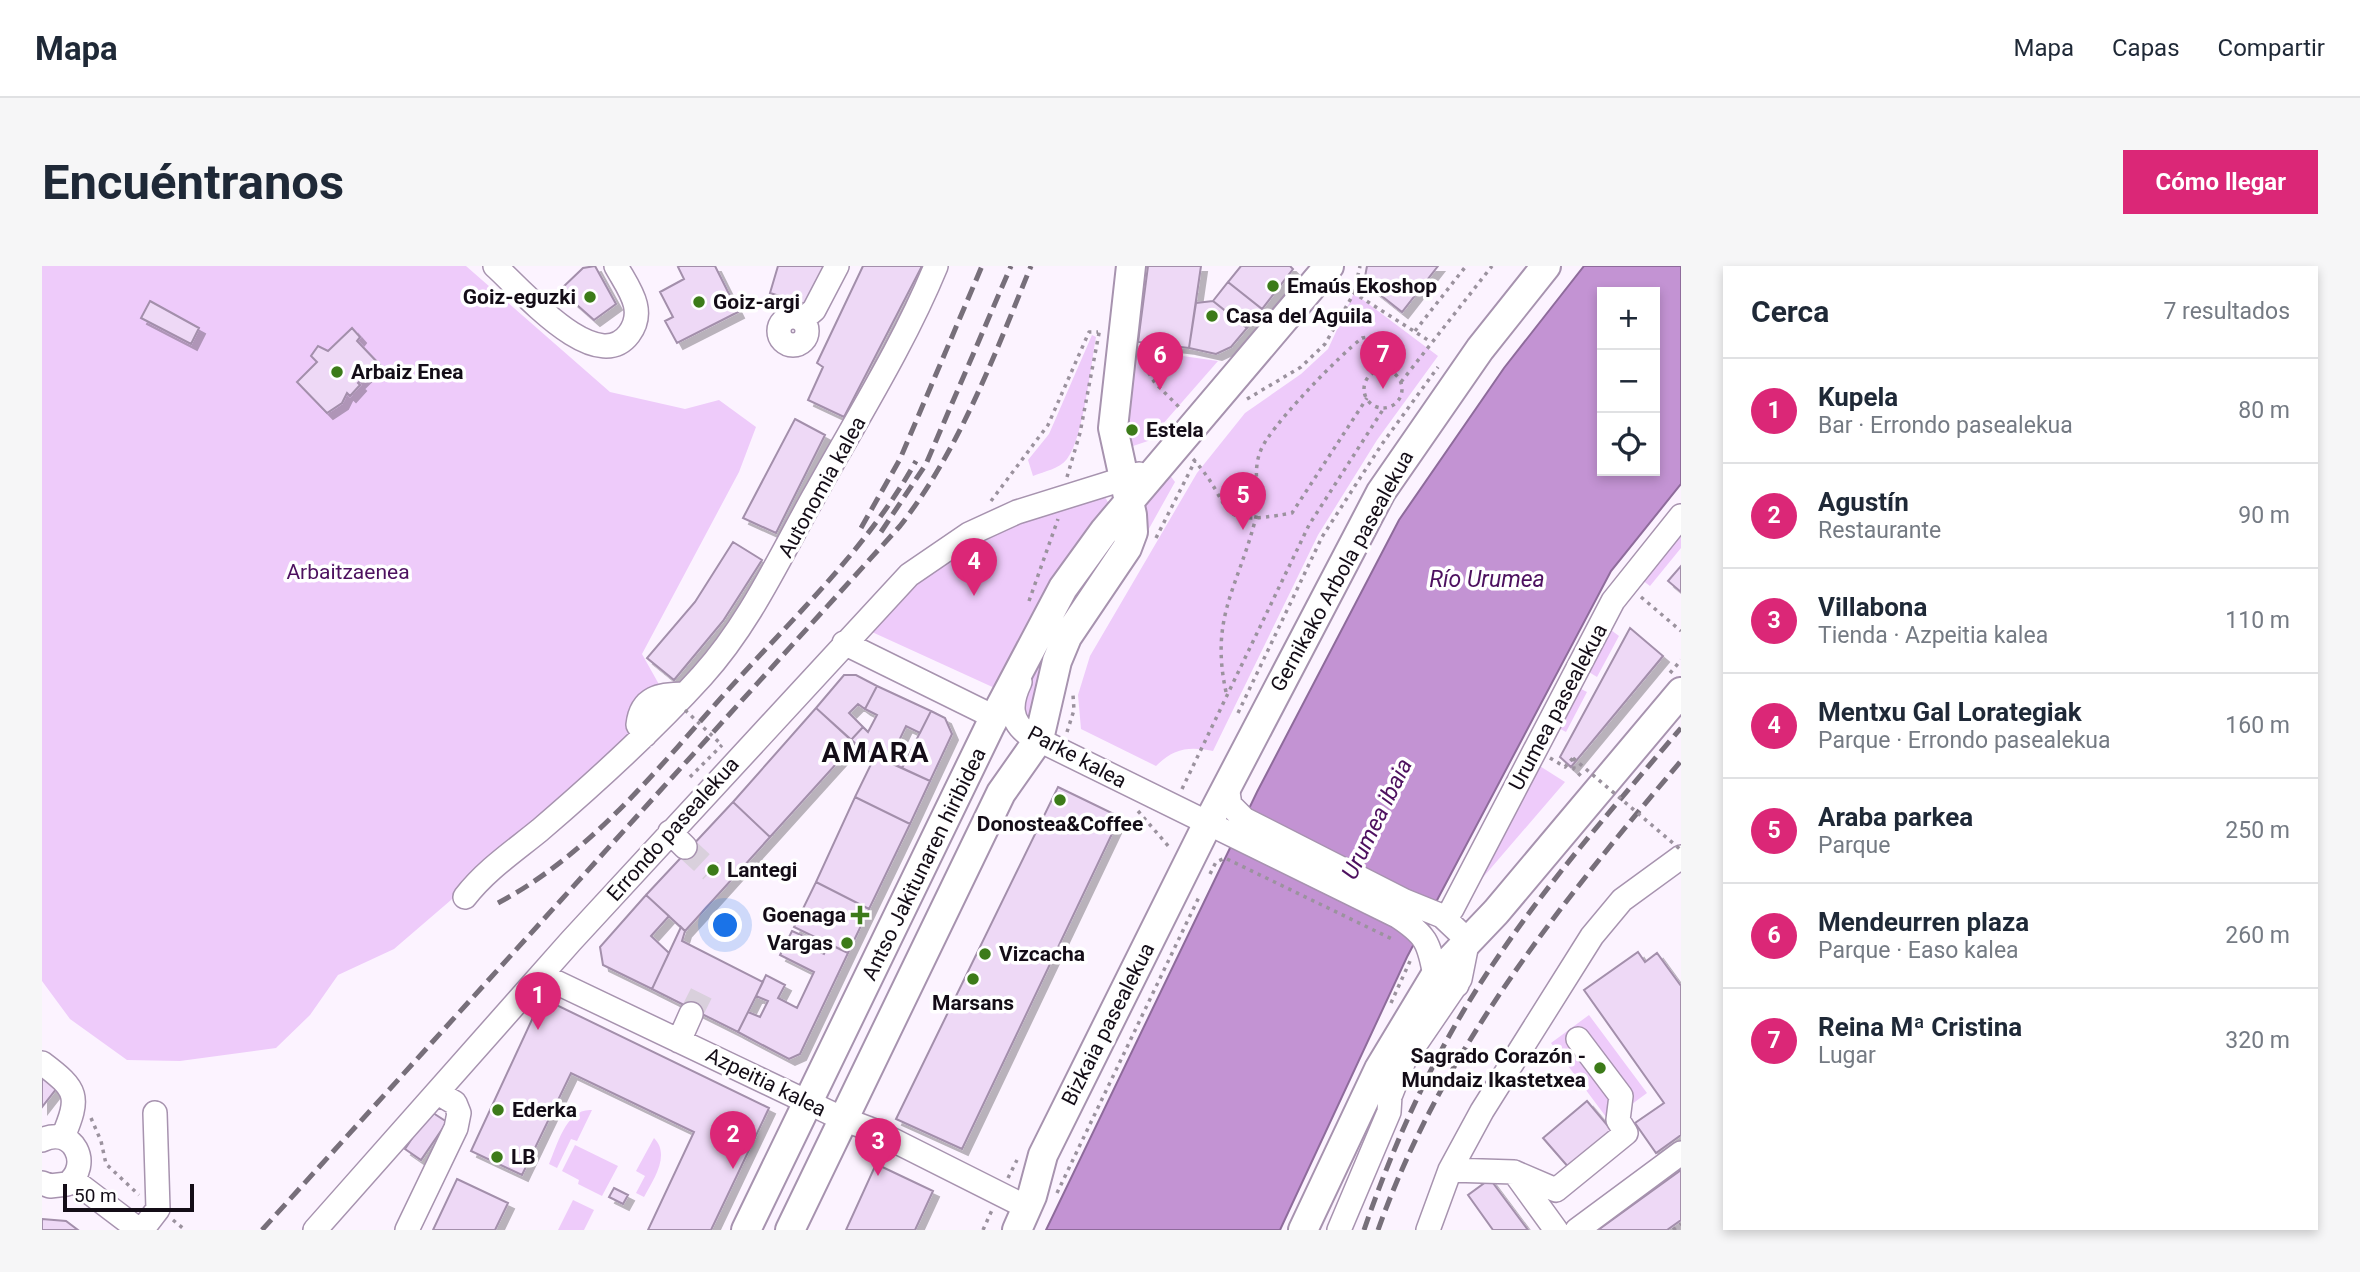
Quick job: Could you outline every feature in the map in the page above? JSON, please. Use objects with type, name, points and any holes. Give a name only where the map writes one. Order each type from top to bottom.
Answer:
[{"type":"main road","points":[[1110,493],[1113,428],[1131,266]]},
{"type":"main road","name":"Antso Jakitunaren hiribidea","points":[[746,1230],[994,717],[1110,493],[1185,454],[1329,266]]},
{"type":"main road","name":"Gernikako Arbola pasealekua","points":[[1208,822],[1381,492],[1480,349],[1546,266]]},
{"type":"main road","name":"Antso Jakitunaren hiribidea","points":[[790,1230],[1001,793],[1048,745],[1057,661],[1072,630],[1133,532],[1110,493]]},
{"type":"main road","points":[[1303,1230],[1391,1046],[1446,981],[1465,943],[1512,892],[1681,691]]},
{"type":"main road","name":"Bizkaia pasealekua","points":[[1032,1214],[1043,1155],[1208,822]]},
{"type":"street","points":[[495,266],[567,333],[592,345],[617,344],[625,339],[638,315],[636,303],[615,266]]},
{"type":"street","points":[[802,320],[817,304],[837,266]]},
{"type":"street","name":"Autonomia kalea","points":[[685,702],[779,564],[813,498],[880,383],[936,266]]},
{"type":"street","name":"Errondo pasealekua","points":[[316,1230],[541,975],[677,839],[844,643],[909,575],[969,534],[1017,512],[1110,493]]},
{"type":"street","name":"Urumea pasealekua","points":[[1441,912],[1613,600],[1681,516]]},
{"type":"street","points":[[844,643],[994,717]]},
{"type":"street","name":"Parke kalea","points":[[1029,649],[1028,663],[1012,708],[1017,724],[1048,745],[1173,806],[1208,822],[1240,827]]},
{"type":"street","points":[[465,897],[483,874],[539,831],[645,735],[638,725],[640,710],[648,701],[663,694],[685,702]]},
{"type":"street","points":[[1227,786],[1230,805],[1240,827],[1396,916],[1446,981],[1404,1061],[1391,1094]]},
{"type":"street","points":[[1240,827],[1441,912],[1472,916],[1512,892]]},
{"type":"street","points":[[1428,1230],[1450,1170],[1482,1111],[1592,936],[1622,900],[1681,858]]},
{"type":"street","points":[[1441,912],[1455,926],[1465,943]]},
{"type":"street","name":"Azpeitia kalea","points":[[541,975],[843,1119],[875,1131],[1032,1214]]},
{"type":"street","points":[[678,1041],[691,1014]]},
{"type":"street","points":[[1450,1170],[1514,1172],[1556,1190],[1626,1133],[1618,1120],[1621,1096],[1578,1038]]},
{"type":"street","points":[[1339,1230],[1389,1112],[1391,1046]]},
{"type":"street","points":[[42,1063],[65,1080],[74,1091],[74,1110],[52,1139],[76,1147],[80,1166],[73,1180],[58,1187],[42,1183]]},
{"type":"street","points":[[407,1230],[456,1128],[459,1113],[455,1103],[438,1093]]},
{"type":"street","points":[[73,1180],[141,1230],[158,1209],[156,1114]]},
{"type":"street","points":[[1577,1230],[1681,1153]]},
{"type":"street","points":[[1514,1172],[1556,1230]]},
{"type":"path","points":[[1238,410],[1247,399],[1301,367],[1325,344],[1354,293],[1360,266]]},
{"type":"path","points":[[1415,331],[1466,266]]},
{"type":"path","points":[[1173,806],[1309,524],[1384,408],[1399,399],[1401,382],[1492,266]]},
{"type":"path","points":[[1354,293],[1431,342]]},
{"type":"path","points":[[988,506],[1048,425],[1089,332],[1132,338],[1155,383],[1184,411]]},
{"type":"path","points":[[1226,693],[1219,659],[1221,622],[1256,519],[1258,496],[1254,464],[1266,439],[1362,338],[1374,336],[1389,346],[1392,354],[1390,371]]},
{"type":"path","points":[[1384,408],[1374,405],[1367,398],[1364,387],[1369,376],[1378,370],[1390,371],[1401,382]]},
{"type":"path","points":[[1185,454],[1227,511],[1238,519],[1292,513],[1367,398]]},
{"type":"path","points":[[1154,540],[1185,454]]},
{"type":"path","points":[[1626,585],[1681,631]]},
{"type":"path","points":[[1048,745],[1070,727],[1073,692]]},
{"type":"path","points":[[685,702],[722,745],[690,777]]},
{"type":"path","points":[[1582,777],[1574,769],[1573,758],[1681,850]]},
{"type":"path","points":[[1207,879],[1216,862],[1225,858],[1417,941]]},
{"type":"path","points":[[1032,1214],[1203,888]]},
{"type":"path","points":[[74,1110],[90,1117],[96,1126],[106,1164],[114,1174],[185,1230]]},
{"type":"path","points":[[1673,1230],[1681,1224]]},
{"type":"green space","name":"Arbaitzaenea","points":[[42,266],[466,266],[610,392],[685,409],[719,400],[756,427],[739,472],[642,654],[661,688],[633,736],[537,824],[490,858],[451,900],[394,949],[338,975],[310,1015],[276,1048],[180,1061],[127,1060],[70,1019],[42,981]]},
{"type":"green space","points":[[1354,293],[1438,356],[1377,440],[1318,535],[1213,751],[1182,750],[1169,755],[1156,766],[1081,729],[1078,695],[1090,656],[1197,473],[1245,413],[1301,374],[1328,349]]},
{"type":"green space","points":[[1092,335],[1096,337],[1089,382],[1073,449],[1060,465],[1033,476],[1028,460],[1049,434]]},
{"type":"green space","points":[[1133,349],[1218,361],[1148,441],[1130,447],[1123,420]]},
{"type":"green space","points":[[1169,474],[1175,482],[1146,534],[1148,519],[1143,505]]},
{"type":"green space","points":[[1104,495],[1109,504],[1105,512],[999,690],[872,632],[916,585],[968,546],[1019,522]]},
{"type":"green space","points":[[1681,524],[1681,548],[1650,586],[1638,577]]},
{"type":"green space","points":[[1120,531],[1029,723],[1023,709],[1025,693],[1073,598]]},
{"type":"green space","points":[[1607,627],[1619,636],[1597,677],[1584,669]]},
{"type":"green space","points":[[1573,685],[1587,692],[1566,732],[1553,725]]},
{"type":"green space","points":[[1535,763],[1565,782],[1479,882],[1474,879]]},
{"type":"green space","points":[[1589,1015],[1647,1093],[1609,1121],[1551,1043]]},
{"type":"green space","points":[[592,1110],[577,1141],[571,1139],[557,1168],[549,1164],[569,1121],[583,1111]]},
{"type":"green space","points":[[654,1138],[659,1145],[661,1160],[644,1197],[636,1193],[645,1176],[636,1171]]},
{"type":"green space","points":[[575,1145],[618,1166],[602,1196],[578,1184],[579,1180],[562,1171]]},
{"type":"green space","points":[[573,1200],[594,1210],[584,1230],[558,1230]]},
{"type":"water","name":"Río Urumea","points":[[1584,266],[1681,266],[1681,484],[1611,571],[1407,957],[1280,1230],[1046,1230],[1257,792],[1399,520],[1504,368]]},
{"type":"building","name":"Goiz-eguzki","points":[[595,266],[616,304],[594,320],[560,290],[583,268]]},
{"type":"building","name":"Goiz-argi","points":[[680,266],[715,266],[738,312],[677,343],[665,321],[673,317],[660,292],[684,279],[678,267]]},
{"type":"building","points":[[778,266],[827,266],[809,305],[770,293]]},
{"type":"building","points":[[863,266],[922,266],[844,417],[808,400],[823,367],[817,363]]},
{"type":"building","points":[[1148,266],[1201,266],[1189,348],[1138,342]]},
{"type":"building","points":[[1241,266],[1290,266],[1293,269],[1262,309],[1228,282]]},
{"type":"building","points":[[1367,266],[1438,266],[1402,312],[1364,282]]},
{"type":"building","points":[[1228,282],[1262,309],[1247,328],[1213,301]]},
{"type":"building","points":[[150,301],[199,328],[191,344],[141,318]]},
{"type":"building","name":"Casa del Aguila","points":[[1213,301],[1247,328],[1231,347],[1216,354],[1189,348],[1196,303]]},
{"type":"building","name":"Arbaiz Enea","points":[[352,328],[360,337],[357,341],[378,363],[358,383],[360,385],[350,396],[347,393],[342,403],[327,413],[297,382],[317,362],[311,356],[318,346],[328,351]]},
{"type":"building","points":[[795,419],[825,435],[776,533],[743,518]]},
{"type":"building","points":[[733,542],[762,560],[723,621],[674,680],[647,658],[695,602]]},
{"type":"building","points":[[1681,566],[1681,592],[1668,581]]},
{"type":"building","points":[[1630,628],[1663,656],[1571,767],[1560,757]]},
{"type":"building","points":[[844,675],[856,675],[877,686],[865,709],[858,704],[849,713],[863,727],[851,740],[816,708]]},
{"type":"building","points":[[877,686],[931,711],[920,733],[906,726],[894,751],[908,758],[902,768],[859,747],[851,740],[863,727],[868,732],[877,715],[865,709]]},
{"type":"building","points":[[816,708],[855,743],[770,837],[733,802]]},
{"type":"building","points":[[931,711],[945,718],[952,734],[930,781],[902,768]]},
{"type":"building","points":[[875,756],[930,781],[910,824],[855,797]]},
{"type":"building","points":[[1058,787],[1120,817],[962,1149],[896,1119]]},
{"type":"building","points":[[855,797],[910,824],[869,909],[816,882]]},
{"type":"building","points":[[733,802],[770,837],[685,931],[646,895]]},
{"type":"building","points":[[816,882],[869,909],[848,953],[794,927]]},
{"type":"building","points":[[646,895],[669,916],[651,936],[669,953],[652,989],[603,965],[600,947]]},
{"type":"building","points":[[681,927],[685,931],[682,941],[763,982],[738,1032],[652,989]]},
{"type":"building","points":[[792,931],[810,939],[807,946],[824,954],[829,944],[848,953],[800,1054],[789,1059],[738,1032],[748,1012],[760,1017],[768,1001],[756,996],[766,975],[785,985],[778,998],[797,1008],[814,972],[780,955]]},
{"type":"building","points":[[1638,952],[1645,962],[1657,953],[1681,986],[1681,1135],[1656,1153],[1635,1123],[1664,1103],[1584,990]]},
{"type":"building","points":[[542,998],[769,1108],[711,1230],[648,1230],[694,1132],[571,1073],[522,1175],[471,1151]]},
{"type":"building","points":[[42,1070],[60,1084],[42,1107]]},
{"type":"building","points":[[1587,1101],[1613,1132],[1570,1169],[1543,1138]]},
{"type":"building","points":[[430,1111],[447,1122],[421,1160],[405,1149]]},
{"type":"building","points":[[876,1164],[933,1191],[915,1230],[846,1230]]},
{"type":"building","points":[[1681,1170],[1681,1220],[1667,1230],[1598,1230]]},
{"type":"building","points":[[457,1179],[508,1203],[495,1230],[433,1230]]},
{"type":"building","points":[[1490,1179],[1528,1230],[1493,1230],[1468,1195]]},
{"type":"building","points":[[614,1188],[628,1195],[623,1204],[609,1197]]},
{"type":"building","points":[[42,1219],[66,1221],[78,1230],[42,1230]]},
{"type":"tunnel","points":[[685,847],[711,871]]},
{"type":"tunnel","points":[[691,1014],[704,988]]},
{"type":"railway","points":[[861,528],[900,459],[982,266]]},
{"type":"railway","points":[[881,532],[926,464],[1011,266]]},
{"type":"railway","points":[[262,1230],[900,526],[941,466],[958,434],[989,368],[1031,266]]},
{"type":"railway","points":[[498,903],[533,882],[566,857],[627,802],[856,548],[878,520],[916,461]]},
{"type":"railway","points":[[1364,1230],[1391,1157],[1423,1086],[1480,984],[1566,865],[1681,728]]},
{"type":"railway","points":[[1378,1230],[1404,1164],[1435,1101],[1470,1040],[1548,925],[1681,761]]},
{"type":"place","name":"Emaús Ekoshop","points":[[1273,286]]},
{"type":"place","name":"Goiz-eguzki","points":[[590,297]]},
{"type":"place","name":"Goiz-argi","points":[[699,302]]},
{"type":"place","name":"Casa del Aguila","points":[[1212,316]]},
{"type":"place","name":"Arbaiz Enea","points":[[337,372]]},
{"type":"place","name":"Reina Mª Cristina","points":[[1383,389]]},
{"type":"place","name":"Mendeurren plaza","points":[[1160,390]]},
{"type":"place","name":"Estela","points":[[1132,430]]},
{"type":"place","name":"Araba parkea","points":[[1243,530]]},
{"type":"place","name":"Mentxu Gal Lorategiak","points":[[974,596]]},
{"type":"place","name":"Donostea&Coffee","points":[[1060,800]]},
{"type":"place","name":"Lantegi","points":[[713,870]]},
{"type":"place","name":"Goenaga","points":[[860,915]]},
{"type":"place","name":"Vargas","points":[[847,943]]},
{"type":"place","name":"Vizcacha","points":[[985,954]]},
{"type":"place","name":"Marsans","points":[[973,979]]},
{"type":"place","name":"Kupela","points":[[538,1030]]},
{"type":"place","name":"Sagrado Corazón - Mundaiz Ikastetxea","points":[[1600,1068]]},
{"type":"place","name":"Ederka","points":[[498,1110]]},
{"type":"place","name":"LB","points":[[497,1157]]},
{"type":"place","name":"Agustín","points":[[733,1169]]},
{"type":"place","name":"Villabona","points":[[878,1176]]},
{"type":"district","name":"AMARA","points":[[876,752]]},
{"type":"water label","name":"Urumea ibaia","points":[[1377,819]]}]
